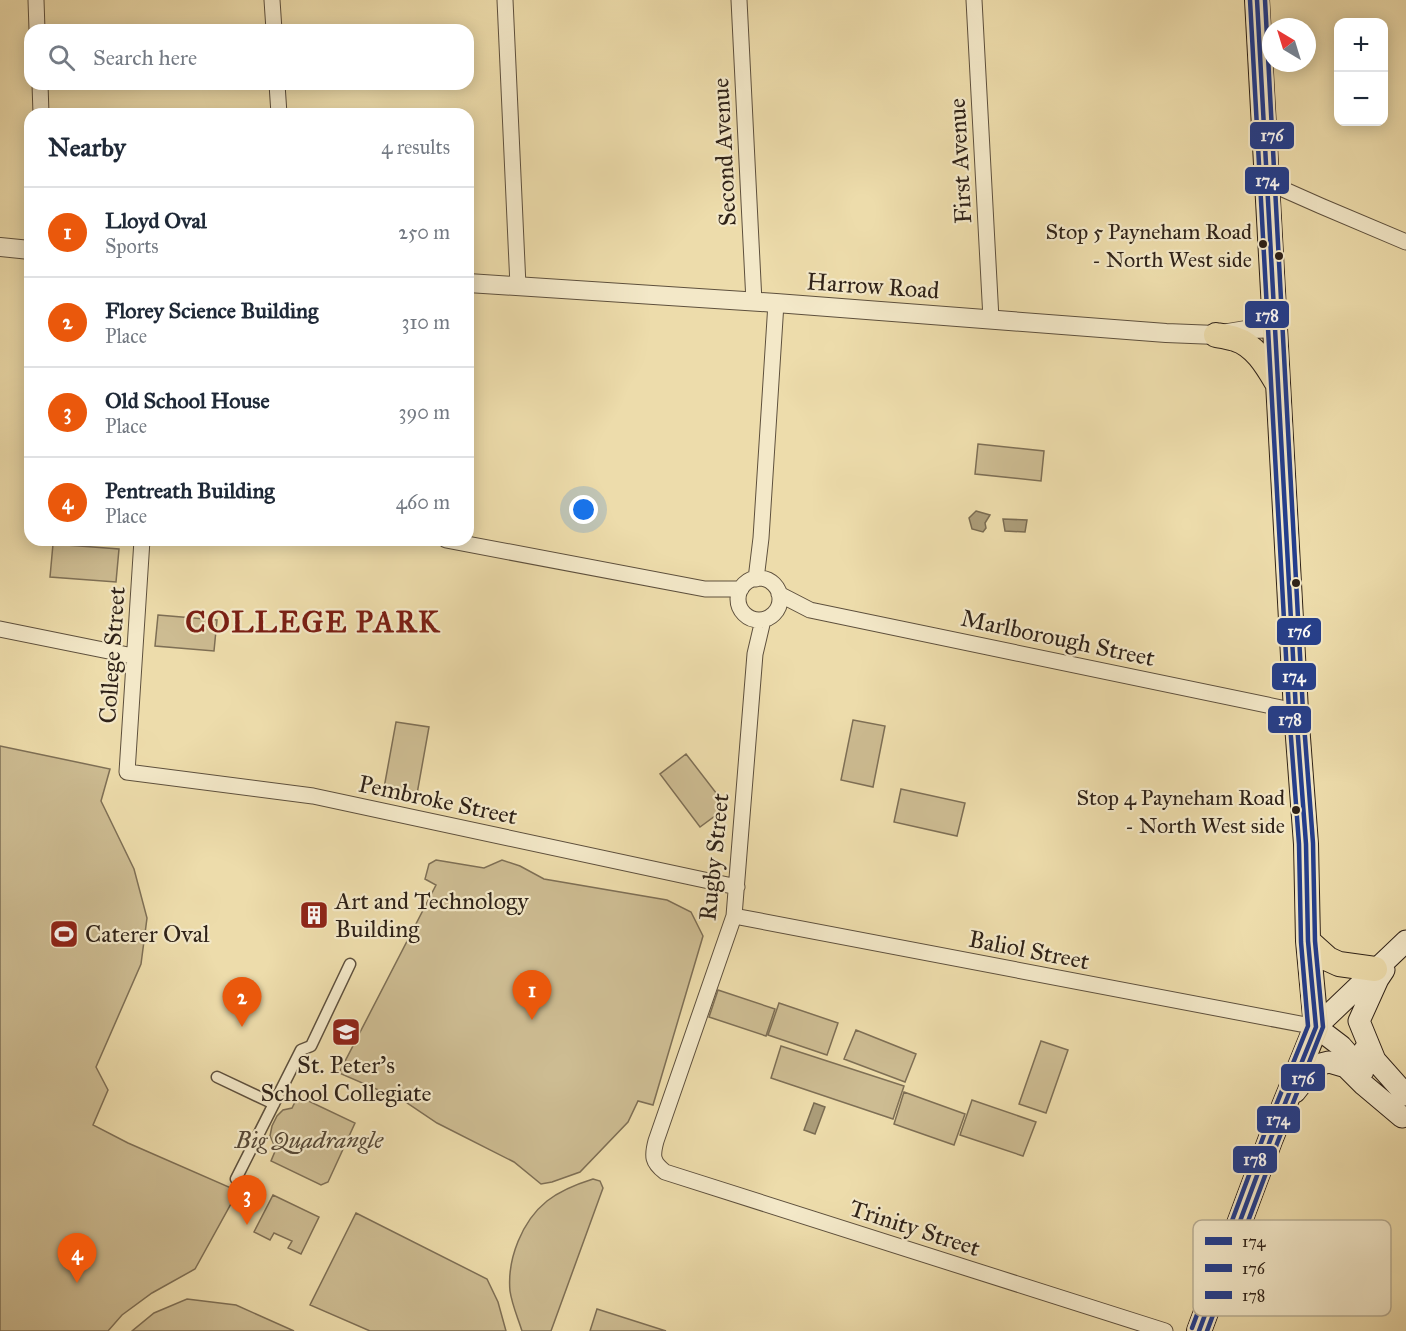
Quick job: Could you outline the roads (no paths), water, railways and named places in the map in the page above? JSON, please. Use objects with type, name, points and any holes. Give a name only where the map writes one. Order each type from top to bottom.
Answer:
[{"type":"main road","points":[[1257,0],[1296,711],[1306,844],[1308,942],[1316,1027],[1341,1046],[1404,1119]]},
{"type":"main road","points":[[1216,335],[1235,339],[1251,348],[1278,385]]},
{"type":"main road","points":[[1308,942],[1328,959],[1339,964],[1376,969]]},
{"type":"main road","points":[[1241,1220],[1316,1027],[1402,945]]},
{"type":"main road","points":[[1375,1060],[1359,1020],[1378,979],[1402,945]]},
{"type":"main road","points":[[1316,1027],[1351,1033],[1406,1095]]},
{"type":"main road","points":[[1282,1111],[1313,1069],[1329,1062],[1346,1067],[1404,1119]]},
{"type":"main road","points":[[1199,1331],[1205,1316]]},
{"type":"street","points":[[36,0],[38,24]]},
{"type":"street","points":[[272,0],[274,24]]},
{"type":"street","points":[[505,0],[518,286]]},
{"type":"street","name":"Second Avenue","points":[[739,0],[754,302]]},
{"type":"street","name":"First Avenue","points":[[974,0],[991,319]]},
{"type":"street","points":[[40,90],[41,108]]},
{"type":"street","points":[[277,90],[279,108]]},
{"type":"street","points":[[1267,182],[1406,242]]},
{"type":"street","points":[[0,247],[24,249]]},
{"type":"street","name":"Harrow Road","points":[[474,283],[1216,335],[1275,328]]},
{"type":"street","points":[[762,580],[761,538],[776,303]]},
{"type":"street","points":[[474,545],[739,596]]},
{"type":"street","name":"College Street","points":[[127,772],[142,546]]},
{"type":"street","points":[[762,580],[776,587],[779,594],[778,608],[762,618],[745,615],[740,610],[739,596],[749,581],[762,580]]},
{"type":"street","name":"Marlborough Street","points":[[779,594],[810,610],[1296,711]]},
{"type":"street","name":"Marlborough Street","points":[[762,618],[810,610]]},
{"type":"street","name":"Rugby Street","points":[[654,1161],[653,1152],[656,1141],[734,916],[755,654],[762,618]]},
{"type":"street","points":[[0,629],[133,656]]},
{"type":"street","name":"Pembroke Street","points":[[127,772],[313,796],[737,887]]},
{"type":"street","name":"Baliol Street","points":[[734,916],[1316,1027]]},
{"type":"street","points":[[236,1179],[301,1050],[311,1046],[350,963]]},
{"type":"street","points":[[217,1077],[274,1104]]},
{"type":"street","name":"Trinity Street","points":[[654,1161],[665,1172],[1166,1331]]},
{"type":"place","name":"Stop 5 Payneham Road - North West side","points":[[1263,244]]},
{"type":"place","name":"Stop 4 Payneham Road - North West side","points":[[1296,810]]},
{"type":"place","name":"Art and Technology Building","points":[[314,915]]},
{"type":"place","name":"Caterer Oval","points":[[64,934]]},
{"type":"place","name":"Lloyd Oval","points":[[532,1020]]},
{"type":"place","name":"Florey Science Building","points":[[242,1027]]},
{"type":"place","name":"St. Peter's School Collegiate","points":[[346,1032]]},
{"type":"place","name":"Old School House","points":[[247,1225]]},
{"type":"place","name":"Pentreath Building","points":[[77,1283]]},
{"type":"district","name":"COLLEGE PARK","points":[[313,622]]},
{"type":"park label","name":"Big Quadrangle","points":[[309,1140]]}]
